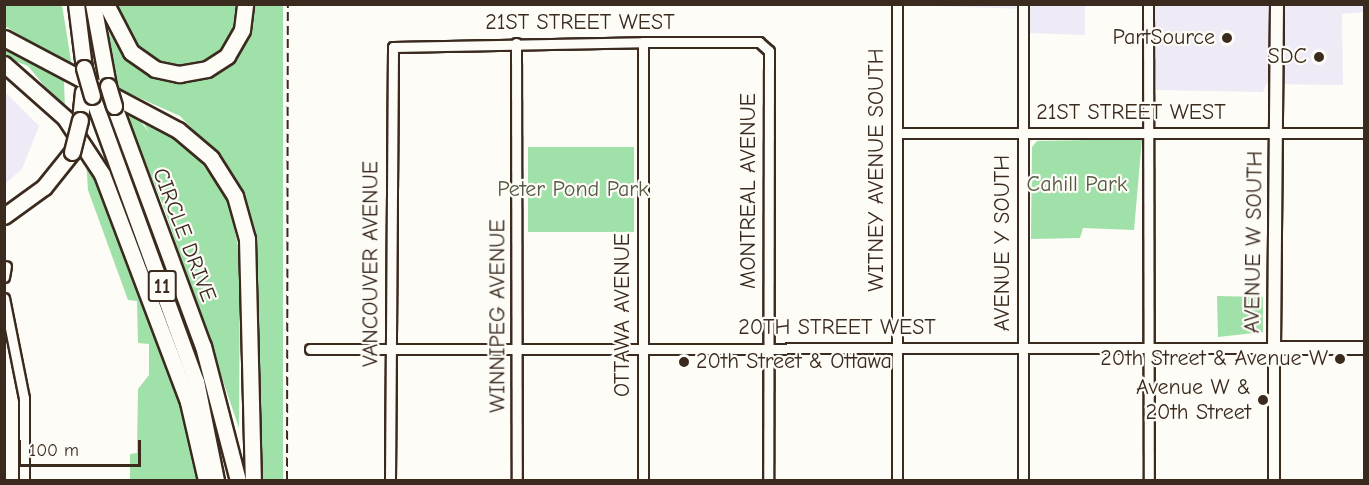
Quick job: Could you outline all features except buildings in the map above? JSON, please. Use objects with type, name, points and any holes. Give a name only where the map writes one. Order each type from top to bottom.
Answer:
[{"type":"highway","name":"CIRCLE DRIVE","points":[[76,4],[82,67],[88,94],[189,360],[216,480]]},
{"type":"highway","name":"CIRCLE DRIVE","points":[[93,4],[108,86],[207,355],[238,480]]},
{"type":"highway","points":[[106,4],[117,33],[137,57],[162,72],[186,74],[214,65],[231,51],[242,30],[245,4]]},
{"type":"highway","points":[[4,38],[178,129],[212,158],[235,196],[247,239],[253,480]]},
{"type":"highway","points":[[4,64],[65,118],[102,174],[188,402],[206,480]]},
{"type":"highway","points":[[4,216],[44,187],[72,152],[88,94]]},
{"type":"main road","name":"AVENUE W SOUTH","points":[[1274,348],[1277,4]]},
{"type":"main road","name":"20TH STREET WEST","points":[[1274,348],[1365,348]]},
{"type":"street","name":"WITNEY AVENUE SOUTH","points":[[897,4],[897,480]]},
{"type":"street","name":"AVENUE Y SOUTH","points":[[1023,4],[1023,480]]},
{"type":"street","points":[[1149,4],[1149,480]]},
{"type":"street","name":"21ST STREET WEST","points":[[393,47],[643,42],[767,45]]},
{"type":"street","name":"OTTAWA AVENUE","points":[[643,42],[643,480]]},
{"type":"street","name":"WINNIPEG AVENUE","points":[[516,43],[517,480]]},
{"type":"street","name":"MONTREAL AVENUE","points":[[767,45],[768,480]]},
{"type":"street","name":"VANCOUVER AVENUE","points":[[390,480],[393,47]]},
{"type":"street","name":"21ST STREET WEST","points":[[897,133],[1365,133]]},
{"type":"street","points":[[4,277],[6,266]]},
{"type":"street","points":[[4,298],[24,398],[24,480]]},
{"type":"street","name":"20TH STREET WEST","points":[[310,349],[518,351],[1274,348]]},
{"type":"street","name":"AVENUE W SOUTH","points":[[1274,348],[1274,480]]},
{"type":"shaded area","points":[[1364,4],[1364,12],[1342,14],[1343,85],[1266,84],[1263,92],[1156,90],[1153,7],[1112,5]]},
{"type":"shaded area","points":[[907,5],[1085,5],[1085,35],[1029,33],[1029,9]]},
{"type":"shaded area","points":[[5,92],[39,126],[22,169],[5,184]]},
{"type":"green space","points":[[4,5],[62,5],[72,67],[5,26]]},
{"type":"green space","points":[[114,5],[236,5],[237,11],[235,27],[218,52],[196,64],[169,65],[136,48]]},
{"type":"green space","points":[[251,5],[283,5],[283,480],[260,480],[251,221],[241,190],[225,163],[180,116],[117,88],[106,28],[124,57],[144,71],[193,81],[215,74],[234,59],[246,39]]},
{"type":"green space","points":[[4,48],[71,80],[64,81],[65,111],[28,66],[5,57]]},
{"type":"green space","points":[[122,106],[134,112],[149,133],[139,114],[195,155],[227,196],[240,255],[239,428],[163,205]]},
{"type":"green space","name":"Cahill Park","points":[[1142,139],[1134,230],[1083,228],[1080,238],[1031,239],[1032,147],[1037,141]]},
{"type":"green space","name":"Peter Pond Park","points":[[528,147],[634,147],[634,232],[528,232]]},
{"type":"green space","points":[[86,159],[176,389],[198,480],[130,480],[130,454],[137,453],[138,389],[149,375],[149,344],[138,343],[137,301],[128,300],[88,190]]},
{"type":"green space","points":[[1217,296],[1263,297],[1263,332],[1218,337]]},
{"type":"railway","points":[[287,480],[288,4]]},
{"type":"place","name":"PartSource","points":[[1227,38]]},
{"type":"place","name":"SDC","points":[[1319,57]]},
{"type":"place","name":"20th Street & Avenue W","points":[[1340,359]]},
{"type":"place","name":"20th Street & Ottawa","points":[[684,362]]},
{"type":"place","name":"Avenue W & 20th Street","points":[[1263,400]]}]
